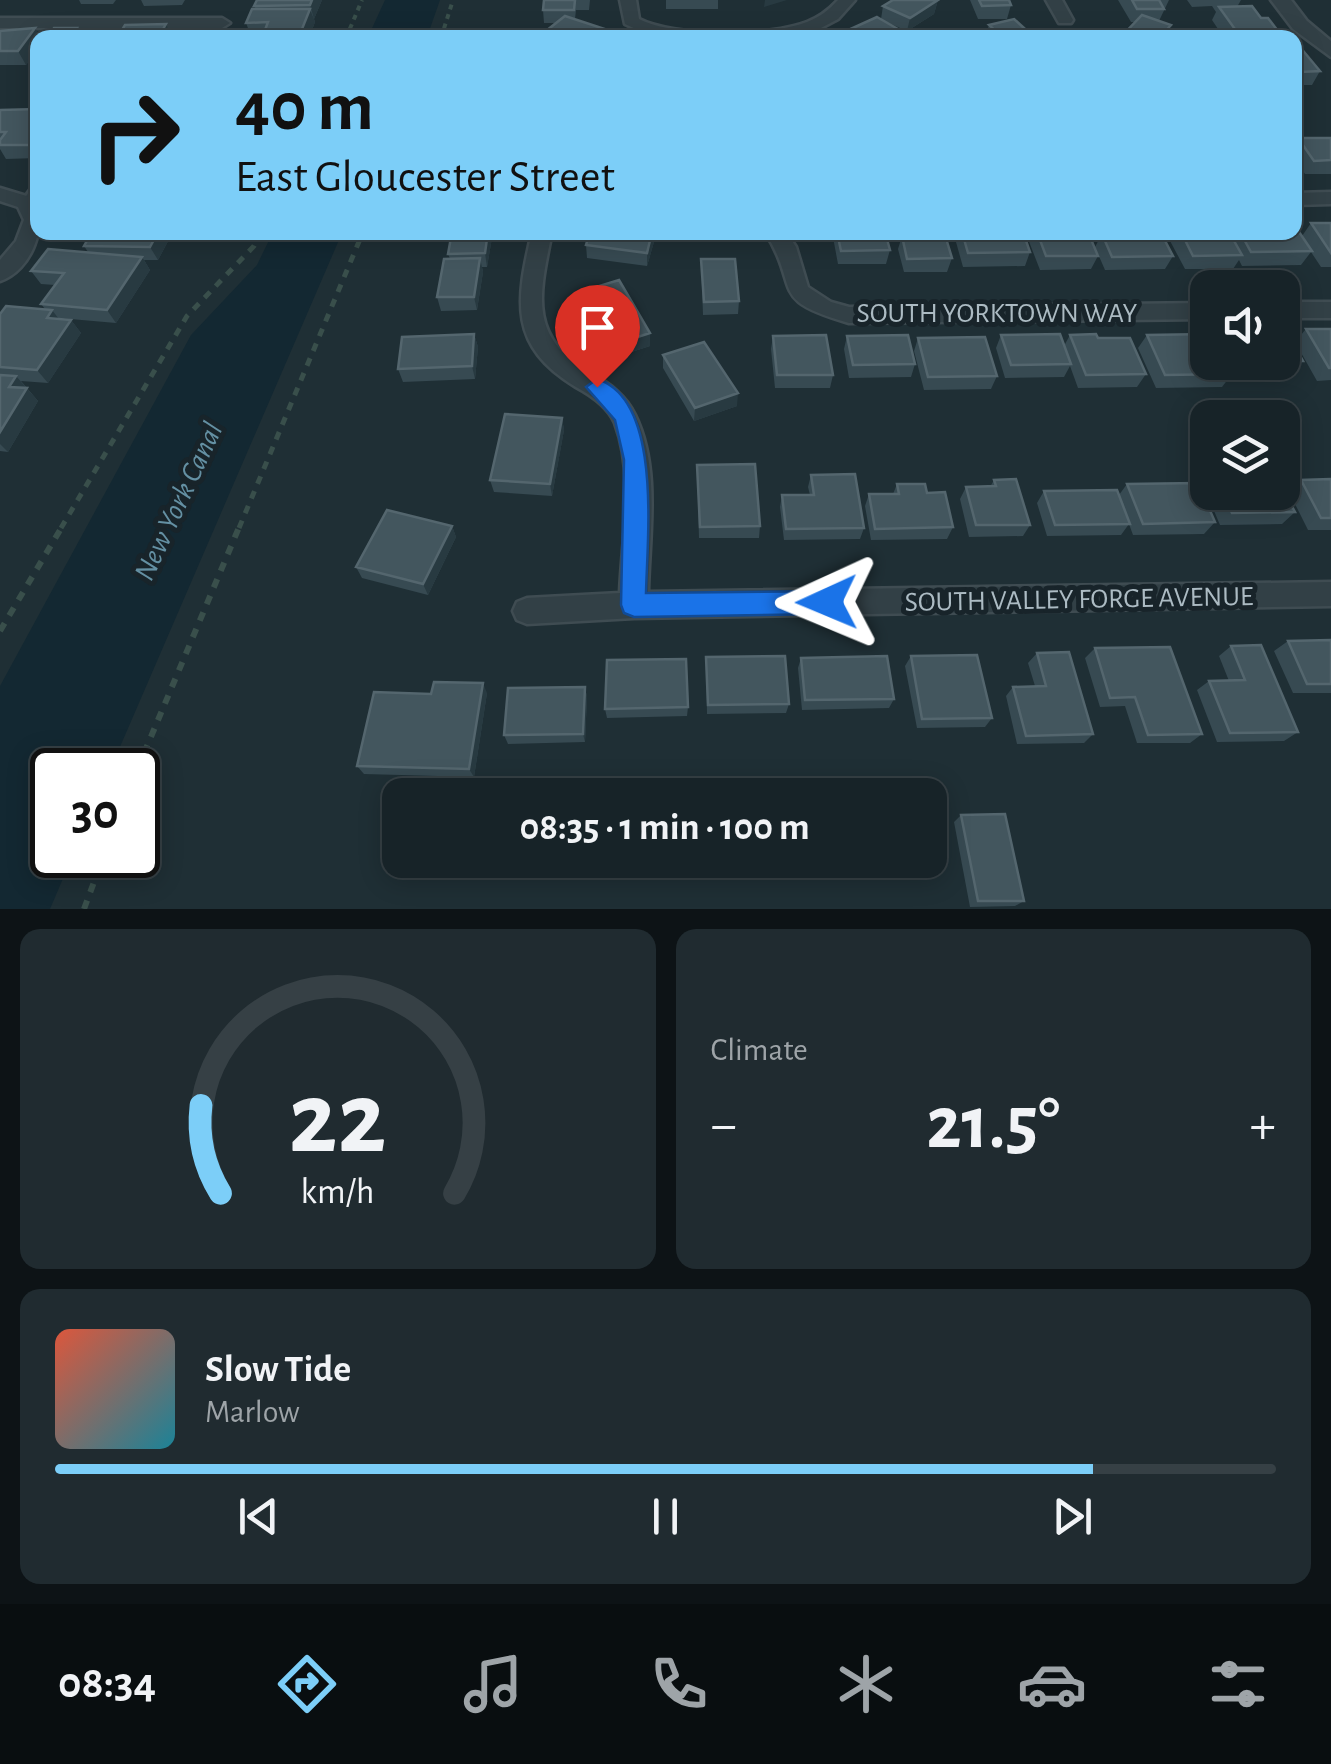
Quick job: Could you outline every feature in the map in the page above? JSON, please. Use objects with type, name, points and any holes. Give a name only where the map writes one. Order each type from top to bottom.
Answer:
[{"type":"street","points":[[5,24],[28,0]]},
{"type":"street","points":[[628,0],[632,21],[649,30]]},
{"type":"street","points":[[795,30],[830,20],[847,0]]},
{"type":"street","points":[[1054,0],[1064,20]]},
{"type":"street","points":[[1280,0],[1331,51]]},
{"type":"street","points":[[5,24],[221,24]]},
{"type":"street","points":[[0,194],[30,200]]},
{"type":"street","points":[[1302,199],[1331,198]]},
{"type":"street","points":[[0,274],[30,235]]},
{"type":"street","points":[[540,240],[528,300],[541,348],[567,372],[597,387],[625,417],[636,460],[634,605]]},
{"type":"street","name":"SOUTH YORKTOWN WAY","points":[[782,240],[793,285],[816,307],[849,315],[1190,311]]},
{"type":"street","points":[[1300,310],[1331,310]]},
{"type":"street","name":"SOUTH VALLEY FORGE AVENUE","points":[[527,612],[634,605],[1331,594]]},
{"type":"path","points":[[349,30],[362,0]]},
{"type":"path","points":[[444,30],[453,0]]},
{"type":"path","points":[[0,631],[187,316],[257,240]]},
{"type":"path","points":[[146,748],[360,240]]},
{"type":"path","points":[[84,909],[95,878]]},
{"type":"water","points":[[385,0],[440,0],[429,30],[371,30]]},
{"type":"water","name":"New York Canal","points":[[269,240],[339,240],[120,748],[30,748],[30,878],[63,878],[50,909],[0,909],[0,686],[191,335],[257,265]]},
{"type":"building","points":[[257,0],[312,0],[310,5],[254,6]]},
{"type":"building","points":[[544,0],[575,0],[574,10],[543,10]]},
{"type":"building","points":[[893,0],[938,0],[910,18],[883,6]]},
{"type":"building","points":[[979,0],[1009,0],[1011,5],[982,6]]},
{"type":"building","points":[[1132,0],[1159,0],[1164,9],[1137,9]]},
{"type":"building","points":[[1252,6],[1277,30],[1236,30],[1219,7]]},
{"type":"building","points":[[252,9],[310,9],[302,29],[265,30],[268,22],[246,23]]},
{"type":"building","points":[[1142,15],[1171,25],[1166,30],[1128,30]]},
{"type":"building","points":[[565,16],[608,30],[547,30]]},
{"type":"building","points":[[877,17],[900,30],[848,30]]},
{"type":"building","points":[[1014,19],[1026,30],[994,30],[989,25]]},
{"type":"building","points":[[166,24],[163,30],[122,30],[125,25]]},
{"type":"building","points":[[35,28],[18,51],[0,51],[0,31]]},
{"type":"building","points":[[1302,49],[1320,71],[1302,72]]},
{"type":"building","points":[[30,109],[30,145],[0,145],[6,132],[0,132],[0,110]]},
{"type":"building","points":[[1302,138],[1331,138],[1331,160],[1314,161]]},
{"type":"building","points":[[1311,223],[1331,223],[1331,253]]},
{"type":"building","points":[[1302,236],[1312,251],[1251,252],[1244,240],[1302,240]]},
{"type":"building","points":[[87,240],[154,240],[150,247],[84,246]]},
{"type":"building","points":[[451,240],[487,240],[485,253],[448,254]]},
{"type":"building","points":[[588,240],[650,240],[647,253],[586,245]]},
{"type":"building","points":[[839,240],[887,240],[890,250],[841,251]]},
{"type":"building","points":[[903,240],[947,240],[952,258],[907,259]]},
{"type":"building","points":[[964,240],[1026,240],[1030,252],[968,253]]},
{"type":"building","points":[[1040,240],[1091,240],[1098,256],[1046,256]]},
{"type":"building","points":[[1105,240],[1165,240],[1173,256],[1112,257]]},
{"type":"building","points":[[1185,240],[1234,240],[1242,255],[1193,256]]},
{"type":"building","points":[[48,249],[142,257],[107,310],[41,304],[64,273],[31,271]]},
{"type":"building","points":[[480,258],[474,297],[437,297],[444,259]]},
{"type":"building","points":[[701,259],[735,259],[739,301],[704,302]]},
{"type":"building","points":[[619,280],[650,333],[613,345],[583,291]]},
{"type":"building","points":[[6,306],[52,310],[47,318],[71,320],[37,370],[0,367],[0,314]]},
{"type":"building","points":[[1306,329],[1331,329],[1331,368],[1329,368]]},
{"type":"building","points":[[474,334],[472,366],[398,369],[402,337]]},
{"type":"building","points":[[1060,334],[1071,364],[1011,365],[1001,335]]},
{"type":"building","points":[[1096,334],[1098,338],[1130,338],[1146,374],[1086,375],[1070,335]]},
{"type":"building","points":[[1190,334],[1190,375],[1165,375],[1147,335]]},
{"type":"building","points":[[826,335],[833,375],[777,375],[773,336]]},
{"type":"building","points":[[908,335],[915,364],[853,365],[847,336]]},
{"type":"building","points":[[985,337],[997,376],[928,377],[918,338]]},
{"type":"building","points":[[704,342],[738,393],[695,408],[663,355]]},
{"type":"building","points":[[0,375],[16,376],[9,387],[27,388],[0,432]]},
{"type":"building","points":[[505,414],[562,418],[550,484],[490,480]]},
{"type":"building","points":[[755,464],[760,526],[700,527],[697,465]]},
{"type":"building","points":[[855,474],[864,528],[786,529],[782,495],[814,495],[811,475]]},
{"type":"building","points":[[1016,479],[1030,525],[976,525],[966,487],[996,486],[994,480]]},
{"type":"building","points":[[1331,479],[1331,518],[1321,518],[1301,480]]},
{"type":"building","points":[[1190,483],[1190,510],[1210,510],[1215,522],[1143,524],[1127,484]]},
{"type":"building","points":[[897,484],[925,484],[927,493],[945,492],[953,527],[875,529],[869,494],[899,494]]},
{"type":"building","points":[[1117,490],[1130,524],[1055,525],[1044,491]]},
{"type":"building","points":[[387,510],[452,526],[423,584],[356,567]]},
{"type":"building","points":[[1231,510],[1295,512],[1232,513]]},
{"type":"building","points":[[1331,640],[1331,684],[1307,684],[1288,641]]},
{"type":"building","points":[[1261,645],[1298,732],[1230,733],[1209,681],[1245,680],[1231,646]]},
{"type":"building","points":[[1170,647],[1202,734],[1148,735],[1135,697],[1110,698],[1095,648]]},
{"type":"building","points":[[1069,652],[1093,734],[1026,736],[1013,687],[1046,686],[1037,653]]},
{"type":"building","points":[[977,655],[992,718],[922,719],[911,656]]},
{"type":"building","points":[[785,656],[789,704],[708,705],[706,657]]},
{"type":"building","points":[[887,656],[894,699],[805,700],[801,658]]},
{"type":"building","points":[[686,659],[688,707],[605,709],[607,660]]},
{"type":"building","points":[[434,682],[483,683],[469,769],[357,766],[374,692],[431,694]]},
{"type":"building","points":[[585,687],[583,734],[504,735],[508,688]]},
{"type":"building","points":[[1005,814],[1024,901],[978,901],[961,815]]},
{"type":"route","points":[[597,387],[625,417],[636,460],[634,605],[827,602]]}]
